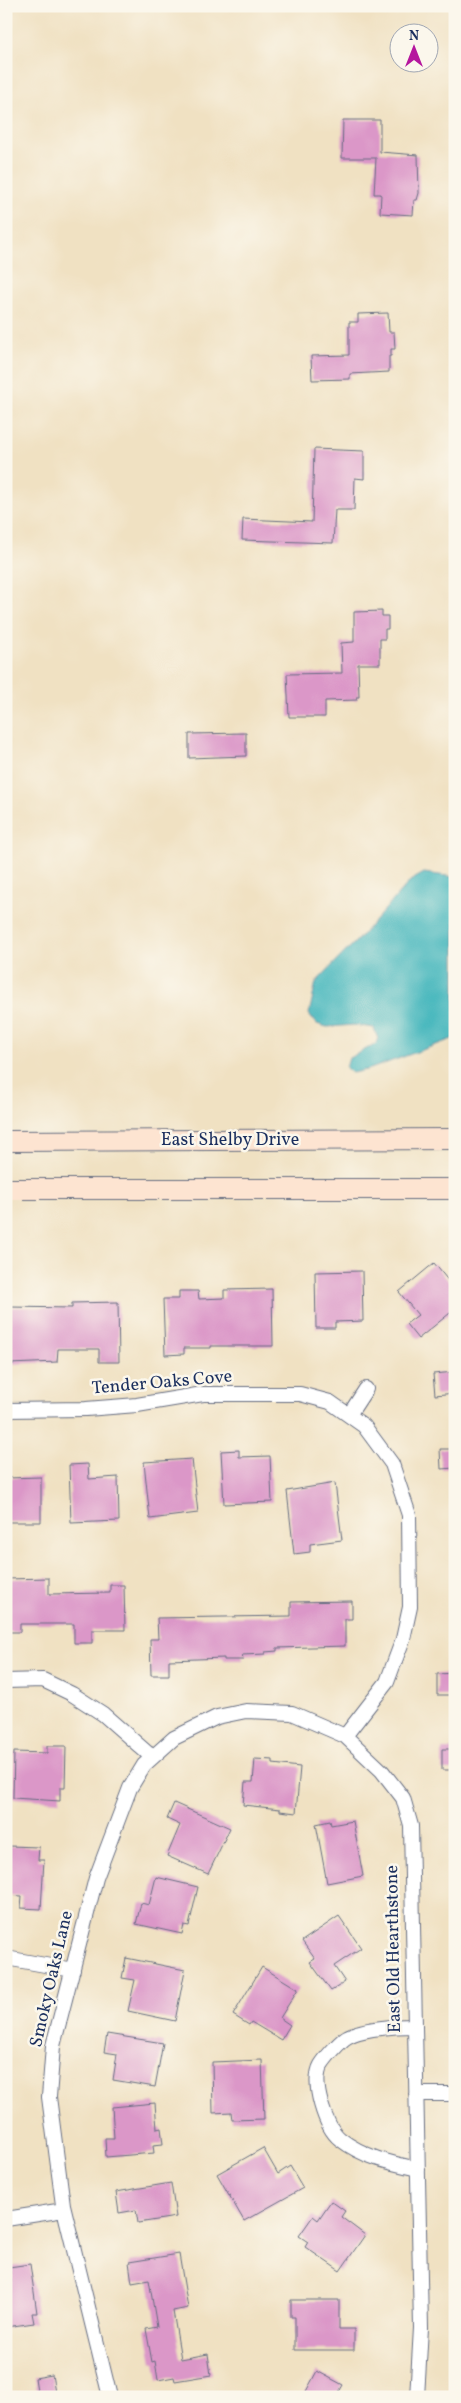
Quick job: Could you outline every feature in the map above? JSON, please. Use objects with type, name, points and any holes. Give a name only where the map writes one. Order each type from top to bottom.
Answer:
[{"type":"main road","name":"East Shelby Drive","points":[[6,1142],[455,1139]]},
{"type":"main road","points":[[6,1189],[455,1189]]},
{"type":"street","points":[[349,1415],[366,1389]]},
{"type":"street","name":"Tender Oaks Cove","points":[[6,1410],[86,1409],[137,1405],[203,1394],[300,1394],[330,1402],[364,1426],[392,1464],[409,1515],[410,1606],[402,1640],[387,1682],[345,1736]]},
{"type":"street","points":[[6,1681],[43,1680],[72,1694],[103,1714],[152,1758]]},
{"type":"street","name":"East Old Hearthstone","points":[[152,1758],[174,1738],[217,1717],[246,1711],[292,1713],[345,1736],[382,1771],[403,1798],[411,1826],[421,2328],[417,2397]]},
{"type":"street","name":"Smoky Oaks Lane","points":[[110,2397],[64,2210],[49,2097],[53,2046],[96,1878],[130,1788],[144,1765],[152,1758]]},
{"type":"street","points":[[6,1958],[73,1970]]},
{"type":"street","points":[[415,2026],[384,2027],[345,2038],[320,2066],[319,2088],[321,2106],[330,2128],[339,2139],[358,2151],[378,2160],[418,2169]]},
{"type":"street","points":[[416,2094],[455,2094]]},
{"type":"street","points":[[6,2219],[64,2210]]},
{"type":"water","points":[[424,873],[455,877],[455,1038],[370,1069],[352,1073],[346,1068],[349,1058],[376,1044],[378,1039],[374,1028],[354,1025],[327,1027],[317,1024],[309,1014],[316,982],[364,933],[410,881]]},
{"type":"building","points":[[343,120],[380,120],[380,152],[418,155],[419,193],[417,200],[414,200],[413,215],[380,213],[381,194],[374,194],[376,158],[342,158]]},
{"type":"building","points":[[388,313],[389,332],[394,332],[395,349],[391,349],[391,356],[389,356],[389,372],[350,374],[350,379],[312,380],[311,356],[349,355],[349,322],[358,322],[358,314]]},
{"type":"building","points":[[314,449],[364,451],[364,479],[355,478],[354,510],[335,510],[333,543],[242,540],[243,519],[312,522]]},
{"type":"building","points":[[382,611],[382,616],[388,616],[388,629],[385,629],[385,639],[380,639],[380,664],[358,664],[359,697],[356,697],[357,700],[325,701],[325,717],[289,717],[287,674],[342,673],[341,643],[354,642],[354,612]]},
{"type":"building","points":[[246,733],[246,756],[189,758],[189,734]]},
{"type":"building","points":[[434,1263],[455,1289],[455,1309],[418,1339],[406,1324],[418,1315],[399,1292]]},
{"type":"building","points":[[362,1271],[363,1321],[335,1322],[335,1328],[316,1328],[315,1272]]},
{"type":"building","points":[[272,1289],[273,1346],[184,1348],[184,1354],[165,1355],[163,1299],[179,1299],[179,1291],[198,1291],[199,1299],[224,1298],[224,1290]]},
{"type":"building","points":[[118,1302],[119,1362],[99,1362],[99,1349],[58,1349],[57,1362],[9,1364],[10,1307],[72,1308],[72,1303]]},
{"type":"building","points":[[455,1372],[455,1393],[435,1395],[433,1374]]},
{"type":"building","points":[[440,1449],[455,1449],[455,1468],[441,1469]]},
{"type":"building","points":[[239,1450],[239,1457],[270,1456],[272,1502],[224,1504],[221,1451]]},
{"type":"building","points":[[192,1459],[198,1513],[150,1519],[144,1462]]},
{"type":"building","points":[[88,1464],[89,1479],[118,1477],[119,1521],[71,1523],[69,1465]]},
{"type":"building","points":[[41,1477],[41,1522],[6,1522],[6,1478]]},
{"type":"building","points":[[335,1483],[342,1540],[310,1544],[310,1552],[294,1554],[287,1491]]},
{"type":"building","points":[[49,1578],[49,1594],[110,1593],[110,1585],[124,1585],[125,1630],[92,1630],[92,1643],[74,1643],[74,1624],[20,1624],[20,1632],[6,1632],[6,1579]]},
{"type":"building","points":[[352,1601],[352,1619],[345,1619],[345,1646],[277,1648],[277,1651],[265,1652],[265,1654],[242,1655],[243,1660],[224,1660],[224,1658],[169,1660],[169,1675],[151,1675],[150,1639],[158,1639],[157,1618],[291,1616],[291,1602]]},
{"type":"building","points":[[455,1673],[455,1695],[437,1695],[437,1674]]},
{"type":"building","points":[[47,1746],[66,1746],[65,1788],[60,1788],[60,1801],[13,1798],[14,1752],[47,1753]]},
{"type":"building","points":[[442,1749],[455,1749],[455,1770],[442,1770]]},
{"type":"building","points":[[255,1759],[273,1760],[273,1764],[300,1767],[296,1813],[280,1811],[280,1809],[243,1805],[245,1782],[253,1782]]},
{"type":"building","points":[[174,1803],[230,1828],[208,1874],[167,1856],[180,1825],[167,1819]]},
{"type":"building","points":[[330,1821],[331,1825],[353,1821],[363,1876],[327,1883],[316,1824]]},
{"type":"building","points":[[9,1846],[39,1847],[38,1860],[44,1860],[41,1909],[21,1908],[22,1896],[6,1895],[6,1857],[8,1857]]},
{"type":"building","points":[[156,1877],[198,1887],[189,1926],[184,1925],[182,1934],[136,1924],[141,1903],[149,1905]]},
{"type":"building","points":[[339,1916],[361,1948],[334,1966],[345,1982],[331,1991],[310,1962],[315,1959],[302,1941]]},
{"type":"building","points":[[126,1958],[185,1970],[175,2021],[128,2011],[135,1980],[122,1978]]},
{"type":"building","points":[[262,1967],[298,1989],[280,2018],[290,2025],[281,2040],[251,2022],[249,2025],[233,2015]]},
{"type":"building","points":[[107,2034],[163,2043],[155,2087],[113,2080],[117,2054],[104,2052]]},
{"type":"building","points":[[262,2060],[264,2119],[232,2120],[231,2112],[213,2113],[212,2062]]},
{"type":"building","points":[[155,2103],[157,2129],[161,2128],[163,2144],[153,2145],[154,2153],[106,2157],[105,2138],[114,2138],[112,2107]]},
{"type":"building","points":[[263,2148],[278,2174],[290,2166],[303,2188],[244,2221],[217,2174]]},
{"type":"building","points":[[171,2183],[176,2217],[138,2223],[136,2210],[119,2213],[116,2192]]},
{"type":"building","points":[[331,2201],[345,2211],[341,2217],[365,2235],[340,2271],[305,2247],[308,2242],[299,2236],[313,2216],[318,2220]]},
{"type":"building","points":[[179,2254],[188,2308],[173,2311],[181,2359],[208,2354],[211,2375],[175,2381],[174,2377],[158,2380],[155,2361],[152,2362],[146,2329],[157,2327],[149,2280],[132,2283],[129,2262]]},
{"type":"building","points":[[30,2264],[37,2313],[32,2313],[34,2323],[6,2327],[6,2282],[11,2281],[9,2267]]},
{"type":"building","points":[[291,2300],[339,2300],[339,2329],[354,2329],[354,2350],[295,2350],[295,2317],[291,2317]]},
{"type":"building","points":[[317,2371],[343,2385],[336,2397],[303,2397]]},
{"type":"building","points":[[52,2375],[56,2397],[38,2397],[35,2378]]}]
